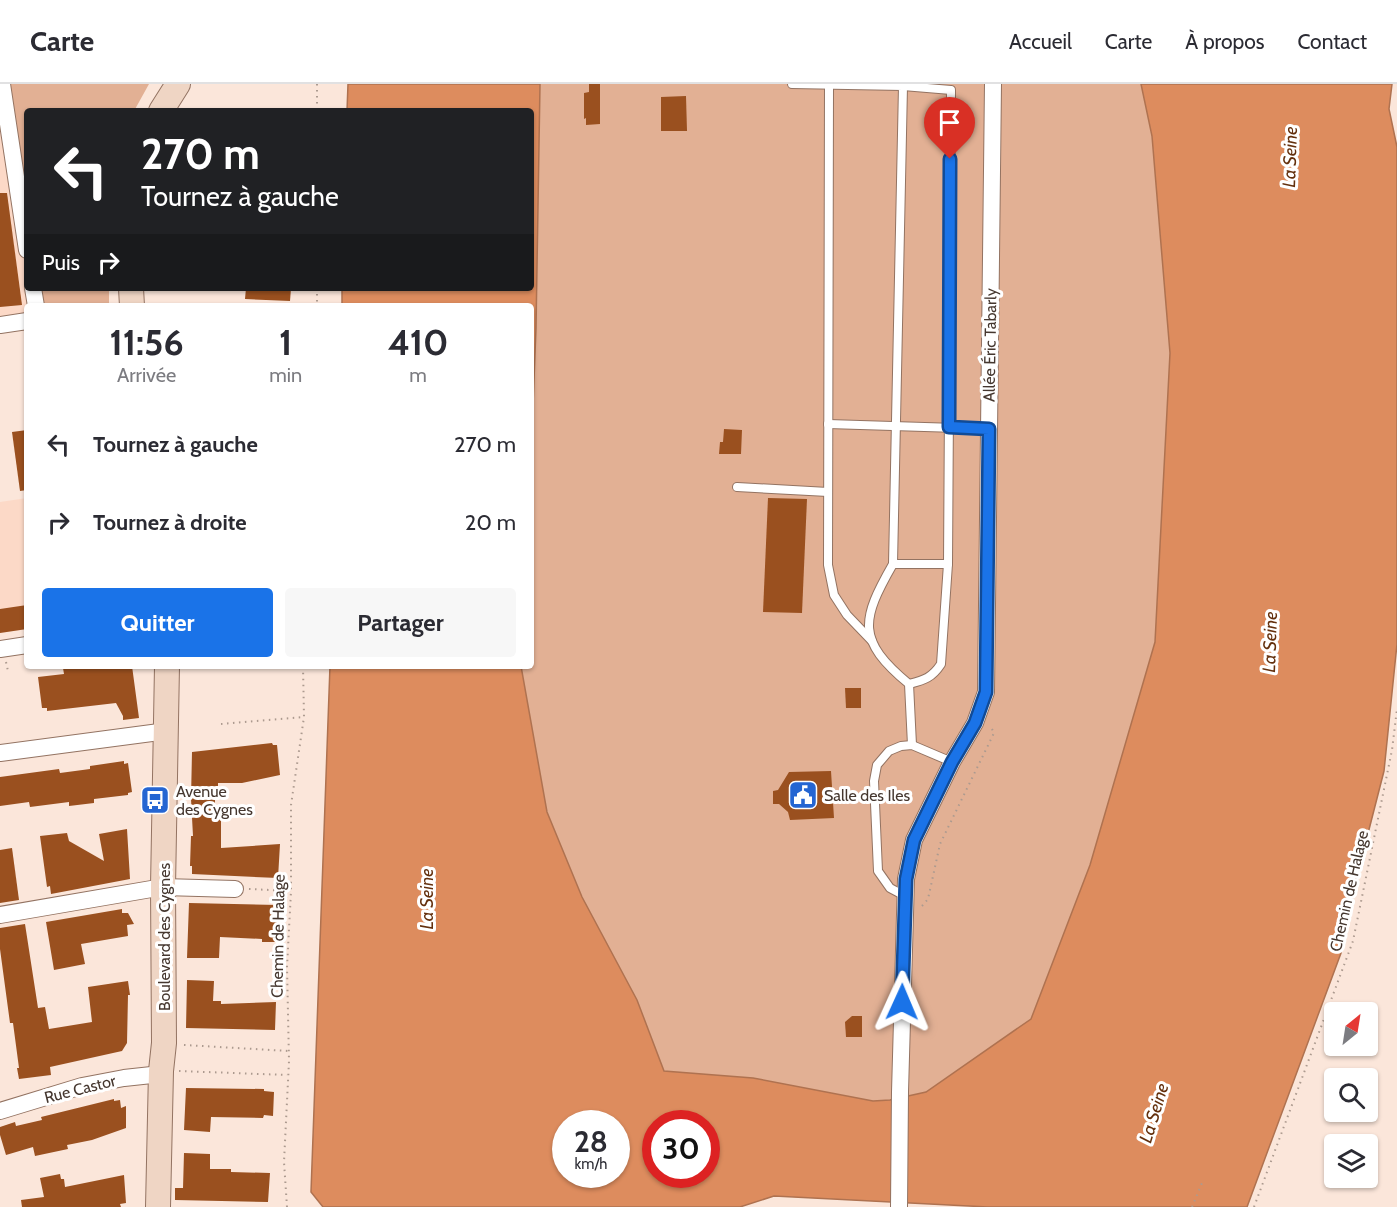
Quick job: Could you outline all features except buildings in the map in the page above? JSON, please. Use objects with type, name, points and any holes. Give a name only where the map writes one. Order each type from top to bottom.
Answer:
[{"type":"main road","points":[[149,108],[160,84]]},
{"type":"main road","points":[[163,108],[178,84]]},
{"type":"main road","name":"Boulevard des Cygnes","points":[[158,1207],[161,1072],[164,1044],[163,887],[167,669]]},
{"type":"street","points":[[2,84],[24,230]]},
{"type":"street","name":"Allée Éric Tabarly","points":[[899,1207],[906,879],[914,840],[980,709],[986,692],[993,84]]},
{"type":"street","points":[[0,325],[24,321]]},
{"type":"street","points":[[0,649],[24,645]]},
{"type":"street","points":[[0,753],[166,731]]},
{"type":"street","points":[[0,915],[163,887],[236,889]]},
{"type":"street","name":"Rue Castor","points":[[0,1111],[82,1086],[161,1072]]},
{"type":"lane","points":[[792,84],[903,85],[951,90],[948,564],[941,664],[926,680],[909,684]]},
{"type":"lane","points":[[829,85],[828,565],[834,595],[847,615],[872,641]]},
{"type":"lane","points":[[903,85],[893,564],[875,596],[868,623],[874,649],[889,667],[909,684],[912,745]]},
{"type":"lane","points":[[828,424],[989,429]]},
{"type":"lane","points":[[737,487],[828,492]]},
{"type":"lane","points":[[893,564],[948,564]]},
{"type":"lane","points":[[905,896],[890,888],[878,871],[875,795],[877,765],[889,751],[901,746],[912,745],[952,762]]},
{"type":"path","points":[[317,84],[317,108]]},
{"type":"path","name":"Chemin de Halage","points":[[287,1207],[284,1162],[289,1050],[287,967],[291,891],[291,804],[304,717],[303,669]]},
{"type":"path","points":[[921,907],[928,899],[940,844],[994,733],[980,709]]},
{"type":"path","name":"Chemin de Halage","points":[[1254,1207],[1353,941],[1392,750],[1397,709]]},
{"type":"path","points":[[220,724],[304,717]]},
{"type":"path","points":[[832,796],[875,795]]},
{"type":"path","points":[[236,889],[291,891]]},
{"type":"path","points":[[164,1044],[289,1050]]},
{"type":"path","points":[[161,1072],[288,1075]]},
{"type":"path","points":[[1192,1207],[1202,1183]]},
{"type":"shaded area","points":[[9,84],[149,84],[136,108],[24,108],[24,199]]},
{"type":"shaded area","points":[[540,84],[1141,84],[1152,136],[1170,353],[1155,642],[1090,865],[1031,1019],[926,1092],[890,1100],[873,1101],[753,1078],[664,1071],[637,1000],[582,897],[547,812],[522,669],[534,669]]},
{"type":"shaded area","points":[[0,109],[24,241],[24,291],[28,291],[34,303],[24,303],[24,314],[0,318]]},
{"type":"shaded area","points":[[36,291],[109,291],[109,303],[38,303]]},
{"type":"shaded area","points":[[24,498],[24,629],[0,633],[0,502]]},
{"type":"water","points":[[348,84],[540,84],[534,379],[534,303],[342,303],[342,291],[534,291],[534,108],[347,108]]},
{"type":"water","name":"La Seine","points":[[1141,84],[1392,84],[1389,109],[1397,147],[1397,644],[1384,771],[1343,931],[1341,953],[1247,1207],[988,1207],[774,1196],[740,1207],[323,1207],[311,1192],[330,669],[522,669],[547,812],[582,897],[637,1000],[664,1071],[753,1078],[873,1101],[890,1100],[926,1092],[1031,1019],[1090,865],[1155,642],[1170,353],[1152,136]]},
{"type":"place","name":"Salle des Iles","points":[[803,795]]},
{"type":"place","name":"Avenue des Cygnes","points":[[155,800]]},
{"type":"route","points":[[902,1002],[906,879],[914,840],[952,762],[975,723],[986,692],[989,429],[949,427],[950,159]]}]
